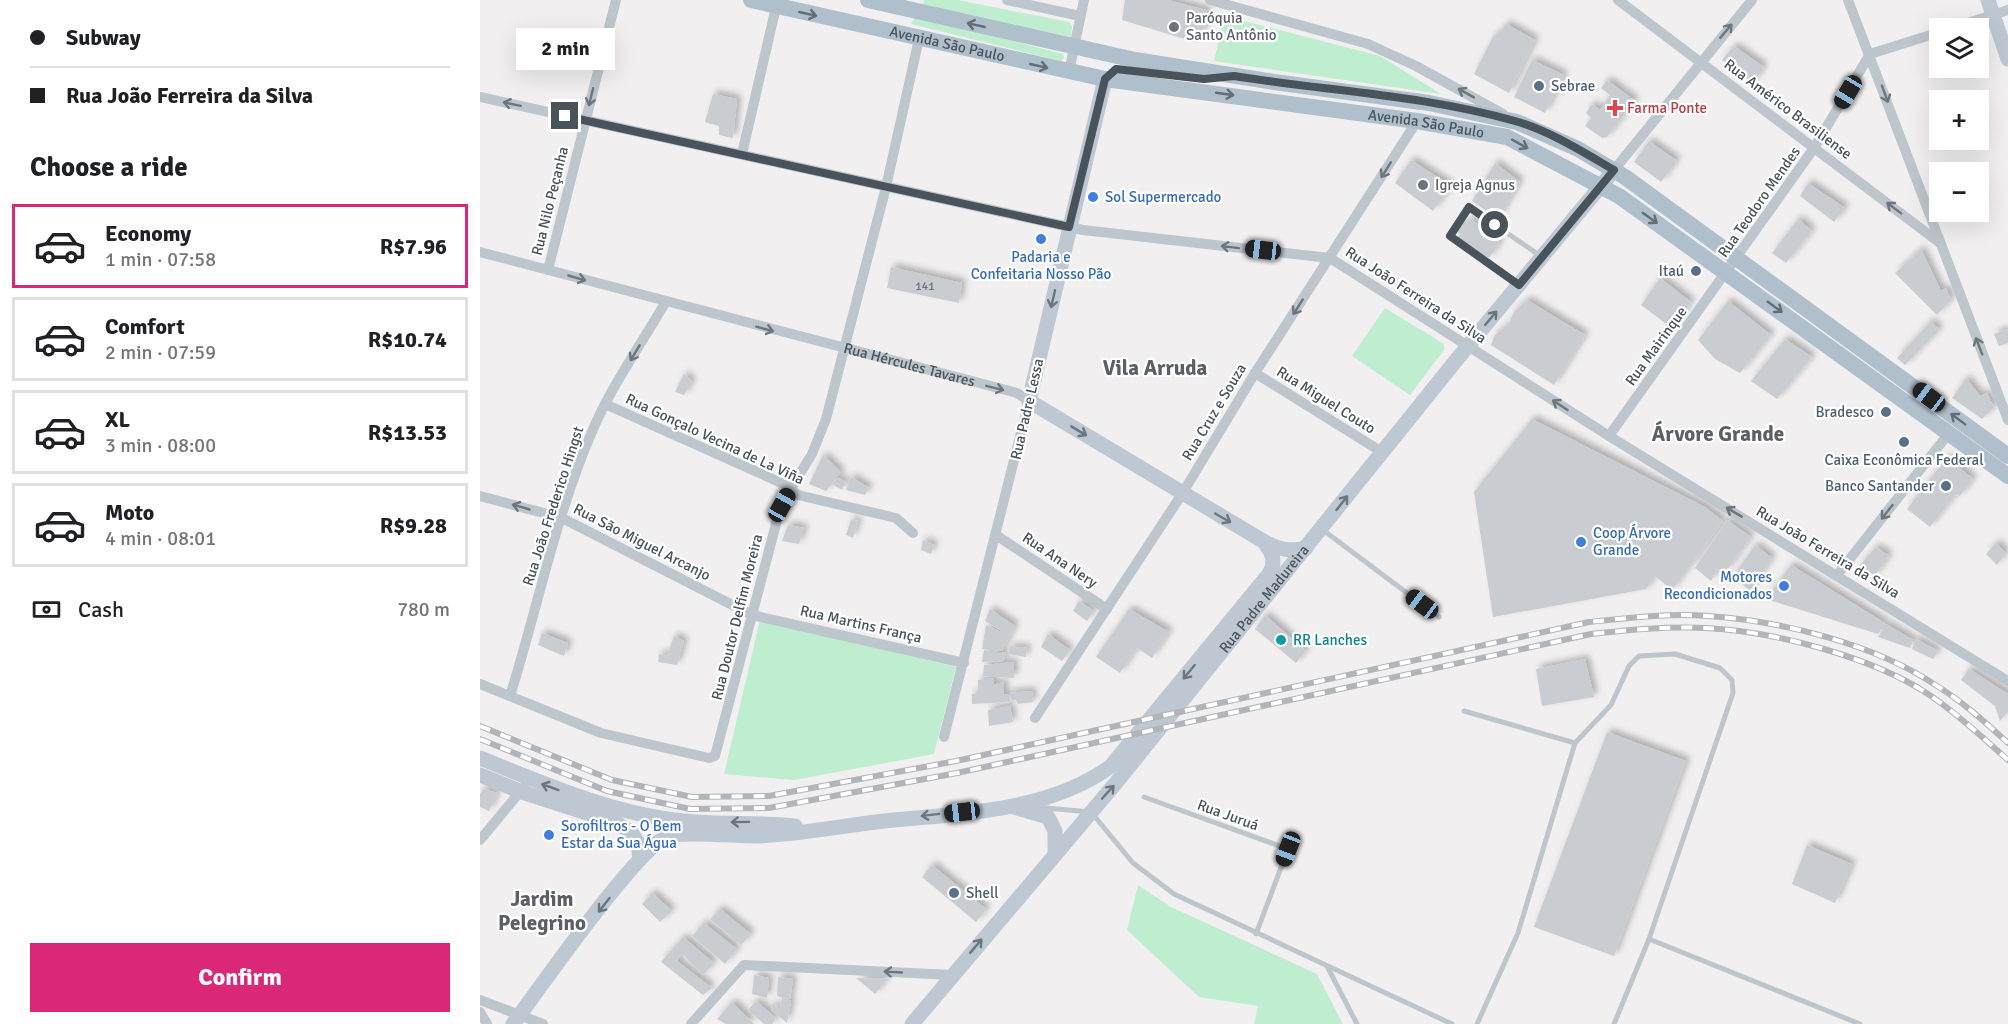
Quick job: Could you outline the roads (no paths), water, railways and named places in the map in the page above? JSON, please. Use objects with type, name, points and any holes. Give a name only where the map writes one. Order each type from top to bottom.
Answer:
[{"type":"main road","name":"Avenida São Paulo","points":[[751,0],[1105,79],[1417,121],[1507,137],[1602,186],[1727,273],[2008,476]]},
{"type":"main road","name":"Avenida São Paulo","points":[[868,0],[1073,48],[1234,76],[1429,103],[1517,122],[1578,149],[1614,170],[2007,454]]},
{"type":"main road","points":[[1988,0],[2001,13],[2008,59]]},
{"type":"main road","points":[[1105,79],[1116,69],[1204,79],[1234,76]]},
{"type":"main road","name":"Rua Padre Lessa","points":[[1029,400],[1105,79]]},
{"type":"main road","name":"Rua Padre Madureira","points":[[912,1024],[1091,812],[1468,346],[1614,170]]},
{"type":"main road","name":"Rua Hércules Tavares","points":[[1029,400],[1263,541],[1279,549],[1294,551],[1306,548]]},
{"type":"main road","name":"Rua Padre Madureira","points":[[819,829],[1009,806],[1056,796],[1089,783],[1112,766],[1269,574],[1273,567],[1272,552],[1263,541]]},
{"type":"main road","points":[[480,758],[525,785],[615,822],[632,833],[638,843],[640,858]]},
{"type":"main road","points":[[480,775],[623,811],[686,822],[759,822],[819,829]]},
{"type":"main road","points":[[1009,806],[1048,817],[1055,831],[1056,851]]},
{"type":"main road","points":[[516,1019],[640,858],[669,836],[755,836],[819,829]]},
{"type":"street","name":"Rua Nilo Peçanha","points":[[548,270],[616,0]]},
{"type":"street","points":[[1007,0],[1080,16]]},
{"type":"street","points":[[1069,72],[1084,0]]},
{"type":"street","points":[[1210,0],[1368,44],[1416,66],[1517,122]]},
{"type":"street","name":"Rua Américo Brasiliense","points":[[1618,0],[1940,244]]},
{"type":"street","points":[[1614,170],[1752,0]]},
{"type":"street","points":[[1848,0],[2008,420]]},
{"type":"street","points":[[742,154],[776,7]]},
{"type":"street","points":[[1985,18],[2001,13]]},
{"type":"street","points":[[1870,54],[1929,35]]},
{"type":"street","name":"Rua Doutor Delfim Moreira","points":[[510,696],[602,733],[709,758],[715,756],[775,527],[790,490],[812,454],[826,419],[886,187],[919,39]]},
{"type":"street","name":"Rua Teodoro Mendes","points":[[1727,273],[1814,148],[1870,54]]},
{"type":"street","name":"Rua João Ferreira da Silva","points":[[480,97],[1069,227],[1330,258],[1609,436],[1838,574],[2008,681]]},
{"type":"street","name":"Rua Cruz e Souza","points":[[1035,718],[1182,494],[1255,373],[1417,121]]},
{"type":"street","name":"Rua Hércules Tavares","points":[[480,252],[665,303],[1017,393],[1029,400]]},
{"type":"street","name":"Rua Mairinque","points":[[1609,436],[1727,273]]},
{"type":"street","name":"Rua João Frederico Hingst","points":[[510,696],[562,519],[590,435],[605,404],[665,303]]},
{"type":"street","name":"Rua Miguel Couto","points":[[1255,373],[1382,452]]},
{"type":"street","name":"Rua Padre Lessa","points":[[944,737],[1029,400]]},
{"type":"street","name":"Rua Gonçalo Vecina de La Viña","points":[[605,404],[784,484],[798,495],[896,518],[913,533]]},
{"type":"street","points":[[1838,574],[1949,433]]},
{"type":"street","name":"Rua São Miguel Arcanjo","points":[[480,496],[562,519],[752,615]]},
{"type":"street","name":"Rua Ana Nery","points":[[996,535],[1107,609]]},
{"type":"street","name":"Rua Martins França","points":[[752,615],[964,663]]},
{"type":"street","points":[[480,684],[510,696]]},
{"type":"street","points":[[480,840],[525,785]]},
{"type":"street","points":[[691,1024],[744,965],[952,975]]},
{"type":"street","points":[[480,999],[516,1019],[543,1024]]},
{"type":"street","points":[[480,1012],[487,1024]]},
{"type":"lane","points":[[1519,285],[1450,236],[1469,207],[1543,258]]},
{"type":"lane","points":[[1321,530],[1439,617]]},
{"type":"lane","points":[[1477,1024],[1518,933],[1575,743],[1611,705],[1629,666],[1639,656],[1675,654],[1720,668],[1732,680],[1733,693],[1649,939],[1614,1024]]},
{"type":"lane","points":[[1464,711],[1575,743]]},
{"type":"lane","name":"Rua Juruá","points":[[1144,797],[1288,849],[1256,934]]},
{"type":"lane","points":[[1009,806],[1059,807],[1091,812],[1133,863],[1174,894],[1452,1024]]},
{"type":"lane","points":[[1649,939],[1860,1024]]},
{"type":"lane","points":[[1327,966],[1357,1024]]},
{"type":"railway","points":[[480,726],[612,780],[692,797],[769,796],[956,761],[1589,622],[1649,616],[1693,615],[1737,619],[1797,629],[1885,658],[1947,692],[2008,743]]},
{"type":"railway","points":[[480,739],[607,791],[690,809],[769,808],[957,773],[1591,634],[1691,628],[1761,634],[1822,648],[1881,669],[1908,682],[1941,703],[2008,760]]},
{"type":"place","name":"Paróquia Santo Antônio","points":[[1174,27]]},
{"type":"place","name":"Sebrae","points":[[1539,86]]},
{"type":"place","name":"Farma Ponte","points":[[1615,108]]},
{"type":"place","name":"Igreja Agnus","points":[[1423,185]]},
{"type":"place","name":"Sol Supermercado","points":[[1093,197]]},
{"type":"place","name":"Padaria e Confeitaria Nosso Pão","points":[[1041,239]]},
{"type":"place","name":"Itaú","points":[[1696,271]]},
{"type":"place","name":"Bradesco","points":[[1886,412]]},
{"type":"place","name":"Caixa Econômica Federal","points":[[1904,442]]},
{"type":"place","name":"Banco Santander","points":[[1946,486]]},
{"type":"place","name":"Coop Árvore Grande","points":[[1581,542]]},
{"type":"place","name":"Motores Recondicionados","points":[[1784,586]]},
{"type":"place","name":"RR Lanches","points":[[1281,640]]},
{"type":"place","name":"Sorofiltros - O Bem Estar da Sua Água","points":[[549,835]]},
{"type":"place","name":"Shell","points":[[954,893]]},
{"type":"district","name":"Vila Arruda","points":[[1155,368]]},
{"type":"district","name":"Árvore Grande","points":[[1718,434]]},
{"type":"district","name":"Jardim Pelegrino","points":[[542,911]]}]
